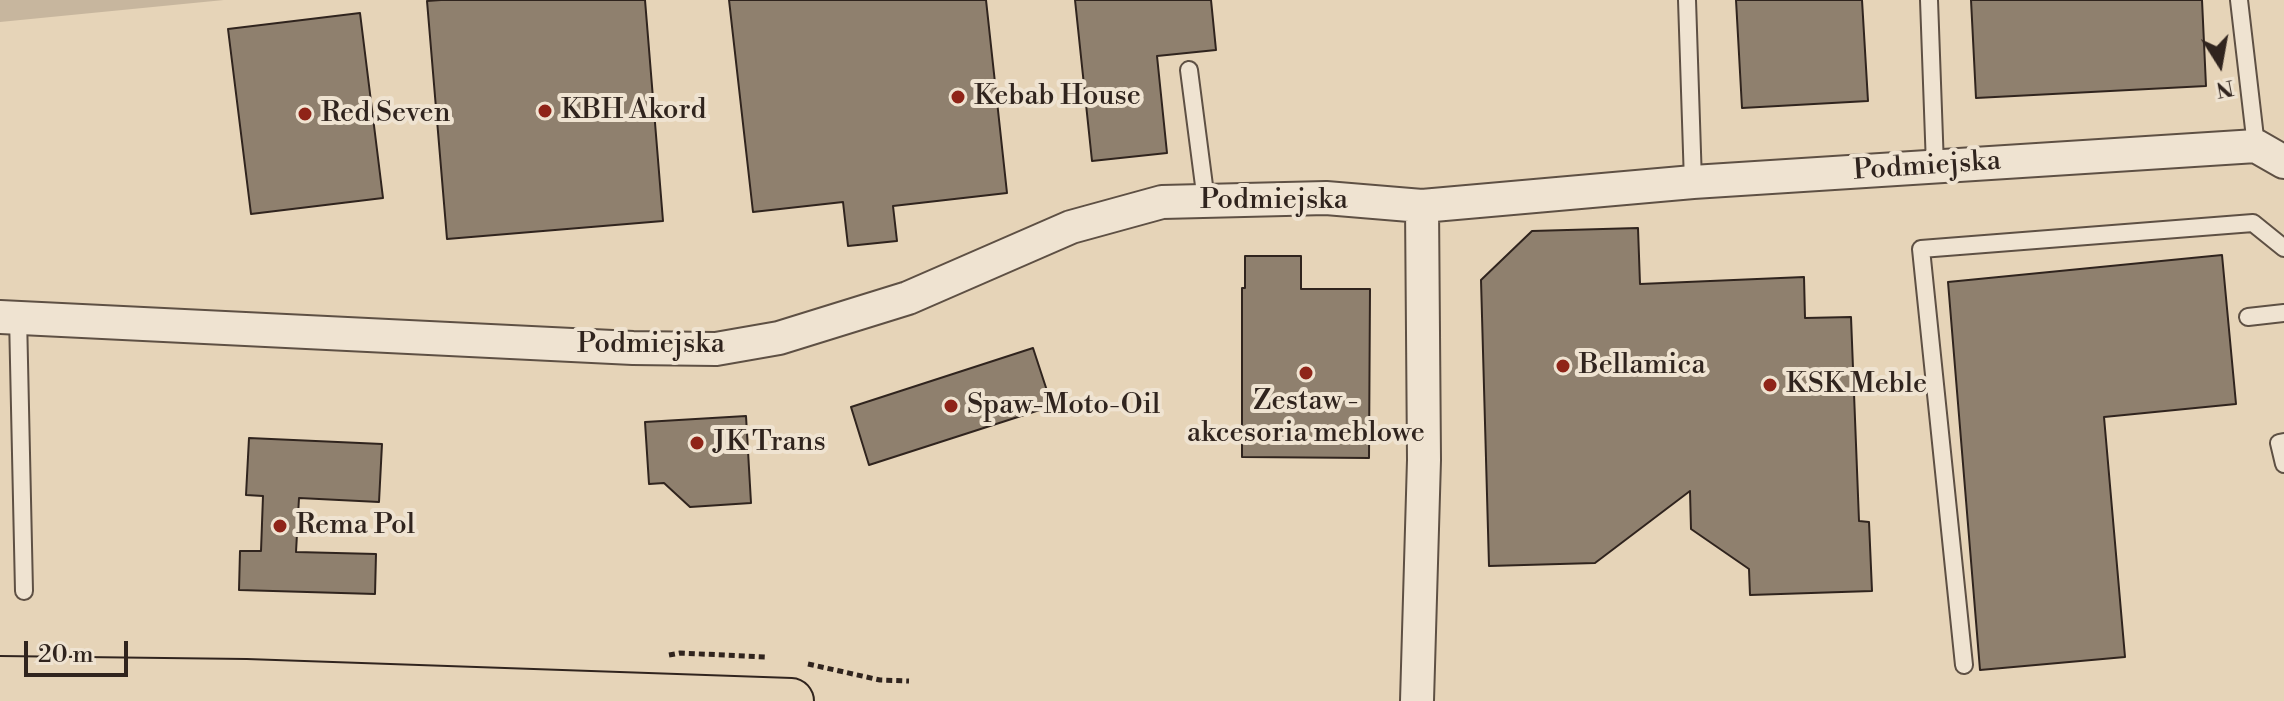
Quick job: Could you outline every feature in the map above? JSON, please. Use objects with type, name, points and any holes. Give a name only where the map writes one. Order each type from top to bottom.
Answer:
[{"type":"main road","points":[[0,679],[92,690],[791,701]]},
{"type":"street","name":"Podmiejska","points":[[9,316],[633,348],[716,349],[779,338],[908,298],[1071,227],[1162,202],[1326,198],[1422,206],[1693,182],[2256,146]]},
{"type":"street","points":[[2256,146],[2284,162]]},
{"type":"street","points":[[1417,701],[1424,460],[1422,206]]},
{"type":"lane","points":[[1687,0],[1693,182]]},
{"type":"lane","points":[[1929,0],[1935,166]]},
{"type":"lane","points":[[2239,0],[2256,146]]},
{"type":"lane","points":[[1189,70],[1206,201]]},
{"type":"lane","points":[[1964,665],[1921,249],[2253,223],[2284,248]]},
{"type":"lane","points":[[2248,317],[2284,313]]},
{"type":"lane","points":[[9,316],[24,591]]},
{"type":"lane","points":[[2284,442],[2279,443],[2284,464]]},
{"type":"shaded area","points":[[0,0],[224,0],[0,22]]},
{"type":"building","name":"KBH Akord","points":[[645,0],[663,221],[447,239],[427,1]]},
{"type":"building","points":[[729,0],[986,0],[1007,193],[893,206],[897,241],[848,246],[843,202],[753,212]]},
{"type":"building","points":[[1075,0],[1211,0],[1216,50],[1157,56],[1167,153],[1092,161]]},
{"type":"building","points":[[1736,0],[1862,0],[1868,101],[1742,108]]},
{"type":"building","points":[[1971,0],[2202,0],[2206,86],[1976,98]]},
{"type":"building","name":"Red Seven","points":[[360,13],[383,198],[251,214],[228,29]]},
{"type":"building","points":[[1638,228],[1640,284],[1804,277],[1805,318],[1851,317],[1859,521],[1869,522],[1872,591],[1750,595],[1749,569],[1691,529],[1690,491],[1595,563],[1489,566],[1481,280],[1532,231]]},
{"type":"building","points":[[2222,255],[2236,404],[2104,417],[2125,657],[1980,670],[1948,282]]},
{"type":"building","name":"Zestaw - akcesoria meblowe","points":[[1245,256],[1301,256],[1301,289],[1370,289],[1369,458],[1242,457],[1242,288],[1245,288]]},
{"type":"building","name":"Spaw-Moto-Oil","points":[[1033,348],[1052,406],[869,465],[851,407]]},
{"type":"building","name":"JK Trans","points":[[746,416],[751,503],[690,507],[664,483],[649,484],[645,422]]},
{"type":"building","name":"Rema Pol","points":[[249,438],[382,444],[379,502],[299,498],[296,552],[376,554],[375,594],[239,590],[240,551],[261,551],[263,496],[246,495]]},
{"type":"place","name":"Kebab House","points":[[958,97]]},
{"type":"place","name":"KBH Akord","points":[[545,111]]},
{"type":"place","name":"Red Seven","points":[[305,114]]},
{"type":"place","name":"Bellamica","points":[[1563,366]]},
{"type":"place","name":"Zestaw - akcesoria meblowe","points":[[1306,373]]},
{"type":"place","name":"KSK Meble","points":[[1770,385]]},
{"type":"place","name":"Spaw-Moto-Oil","points":[[951,406]]},
{"type":"place","name":"JK Trans","points":[[697,443]]},
{"type":"place","name":"Rema Pol","points":[[280,526]]}]
